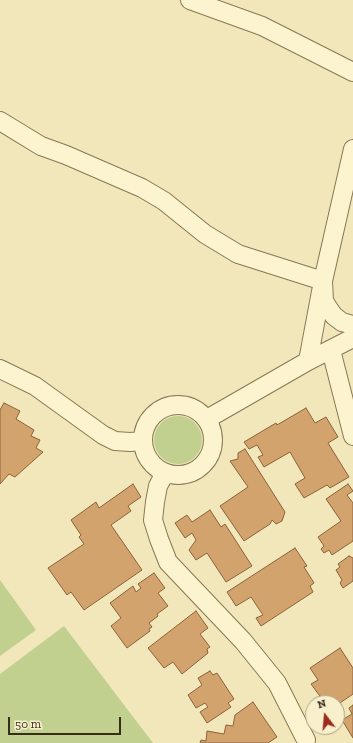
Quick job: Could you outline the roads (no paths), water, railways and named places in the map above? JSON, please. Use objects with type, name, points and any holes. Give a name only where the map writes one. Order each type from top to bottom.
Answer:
[{"type":"street","points":[[190,0],[262,26],[353,72]]},
{"type":"street","points":[[0,121],[40,146],[66,155],[142,188],[164,201],[205,234],[238,254],[323,281]]},
{"type":"street","points":[[308,361],[323,281],[353,149]]},
{"type":"street","points":[[323,281],[324,300],[329,309],[334,316],[342,322],[353,325]]},
{"type":"street","points":[[207,419],[308,361],[353,338]]},
{"type":"street","points":[[332,350],[353,436]]},
{"type":"street","points":[[0,369],[35,386],[103,435],[115,441],[142,441]]},
{"type":"street","points":[[182,405],[196,409],[207,419],[213,431],[214,444],[210,457],[202,467],[191,474],[178,476],[165,473],[154,466],[146,455],[142,441],[145,426],[154,414],[167,406],[182,405]]},
{"type":"street","points":[[165,473],[158,486],[154,502],[153,520],[168,562],[243,641],[277,683],[306,740]]}]
